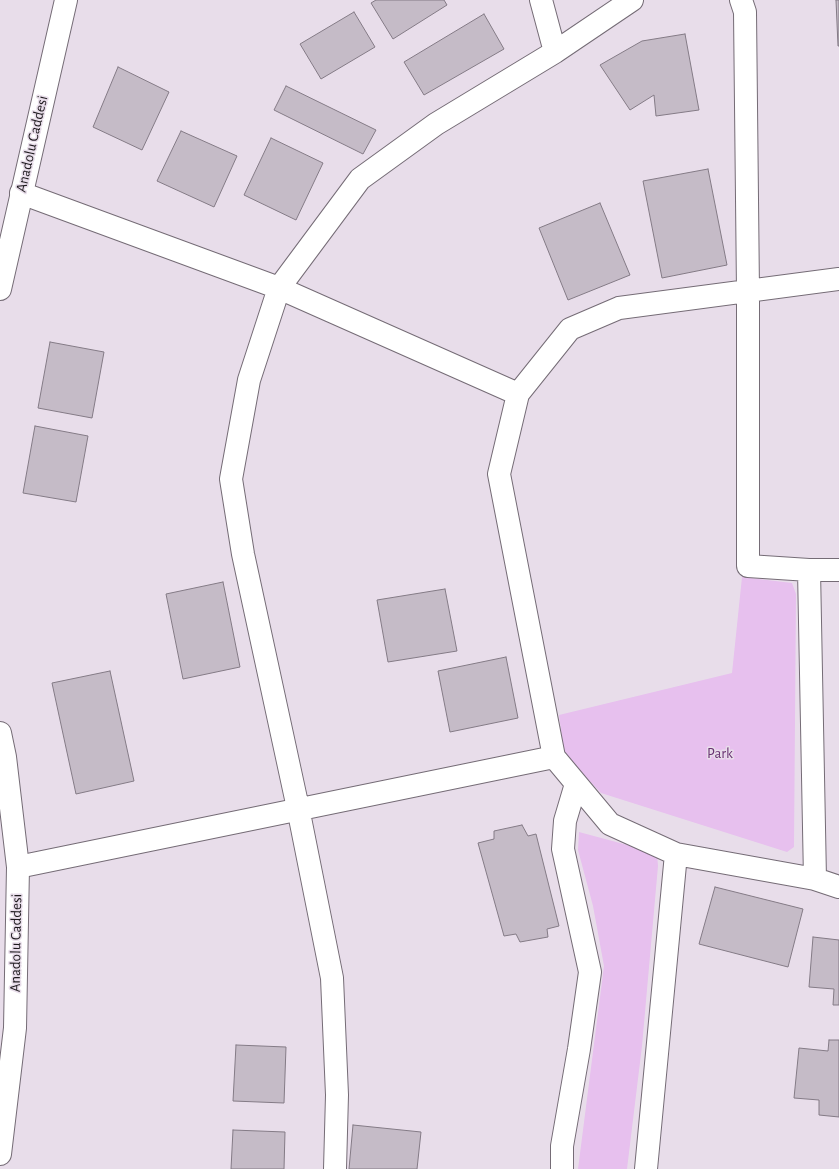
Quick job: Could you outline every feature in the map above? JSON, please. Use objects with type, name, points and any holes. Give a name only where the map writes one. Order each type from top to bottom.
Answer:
[{"type":"street","name":"Anadolu Caddesi","points":[[0,289],[66,0]]},
{"type":"street","points":[[541,0],[555,52]]},
{"type":"street","points":[[335,1169],[337,1095],[332,978],[298,808],[243,554],[231,479],[249,380],[279,288],[360,179],[436,124],[555,52],[632,0]]},
{"type":"street","points":[[741,0],[745,12],[748,292],[748,566],[809,570],[839,570]]},
{"type":"street","points":[[21,193],[279,288],[518,394]]},
{"type":"street","points":[[839,279],[619,308],[570,328],[518,394],[499,474],[554,758],[610,824],[676,854],[815,879],[839,887]]},
{"type":"street","points":[[809,570],[815,879]]},
{"type":"street","name":"Anadolu Caddesi","points":[[0,733],[5,757],[18,867],[15,1028],[0,1154]]},
{"type":"street","points":[[18,867],[298,808],[554,758]]},
{"type":"street","points":[[562,1169],[562,1146],[579,1050],[590,972],[563,849],[565,821],[576,784]]},
{"type":"street","points":[[646,1169],[676,854]]},
{"type":"green space","name":"Park","points":[[742,577],[792,583],[796,594],[794,847],[787,852],[601,793],[564,754],[559,715],[732,673]]},
{"type":"green space","points":[[579,832],[657,853],[658,866],[642,1046],[627,1169],[578,1169],[604,966],[593,906],[578,850]]},
{"type":"building","points":[[376,0],[444,0],[447,5],[393,39],[371,3]]},
{"type":"building","points":[[836,0],[839,0],[839,46],[838,46]]},
{"type":"building","points":[[354,12],[375,47],[321,79],[300,44]]},
{"type":"building","points":[[484,14],[504,49],[424,95],[404,62]]},
{"type":"building","points":[[685,34],[699,110],[656,116],[654,95],[630,110],[600,65],[642,41]]},
{"type":"building","points":[[118,67],[169,92],[142,150],[93,127]]},
{"type":"building","points":[[286,86],[376,130],[363,154],[274,110]]},
{"type":"building","points":[[181,131],[237,156],[214,207],[157,181]]},
{"type":"building","points":[[271,138],[323,163],[296,220],[244,195]]},
{"type":"building","points":[[708,169],[727,265],[662,278],[643,181]]},
{"type":"building","points":[[600,203],[630,275],[568,300],[539,228]]},
{"type":"building","points":[[50,342],[104,352],[92,418],[38,408]]},
{"type":"building","points":[[35,426],[88,436],[76,502],[23,493]]},
{"type":"building","points":[[223,582],[240,667],[183,679],[166,594]]},
{"type":"building","points":[[445,589],[457,651],[388,662],[377,600]]},
{"type":"building","points":[[506,657],[518,718],[450,732],[438,671]]},
{"type":"building","points":[[110,671],[134,781],[76,794],[52,683]]},
{"type":"building","points":[[522,825],[528,836],[536,834],[559,926],[547,929],[548,937],[520,942],[516,934],[504,936],[478,843],[494,839],[494,831]]},
{"type":"building","points":[[715,887],[803,909],[788,967],[699,944]]},
{"type":"building","points":[[813,937],[839,940],[839,1005],[833,1005],[834,989],[809,987]]},
{"type":"building","points":[[829,1040],[839,1040],[839,1117],[819,1115],[819,1100],[794,1098],[799,1048],[828,1051]]},
{"type":"building","points":[[236,1045],[286,1047],[284,1103],[233,1101]]},
{"type":"building","points":[[353,1125],[421,1132],[417,1169],[349,1169]]},
{"type":"building","points":[[233,1130],[285,1132],[284,1169],[231,1169]]}]
